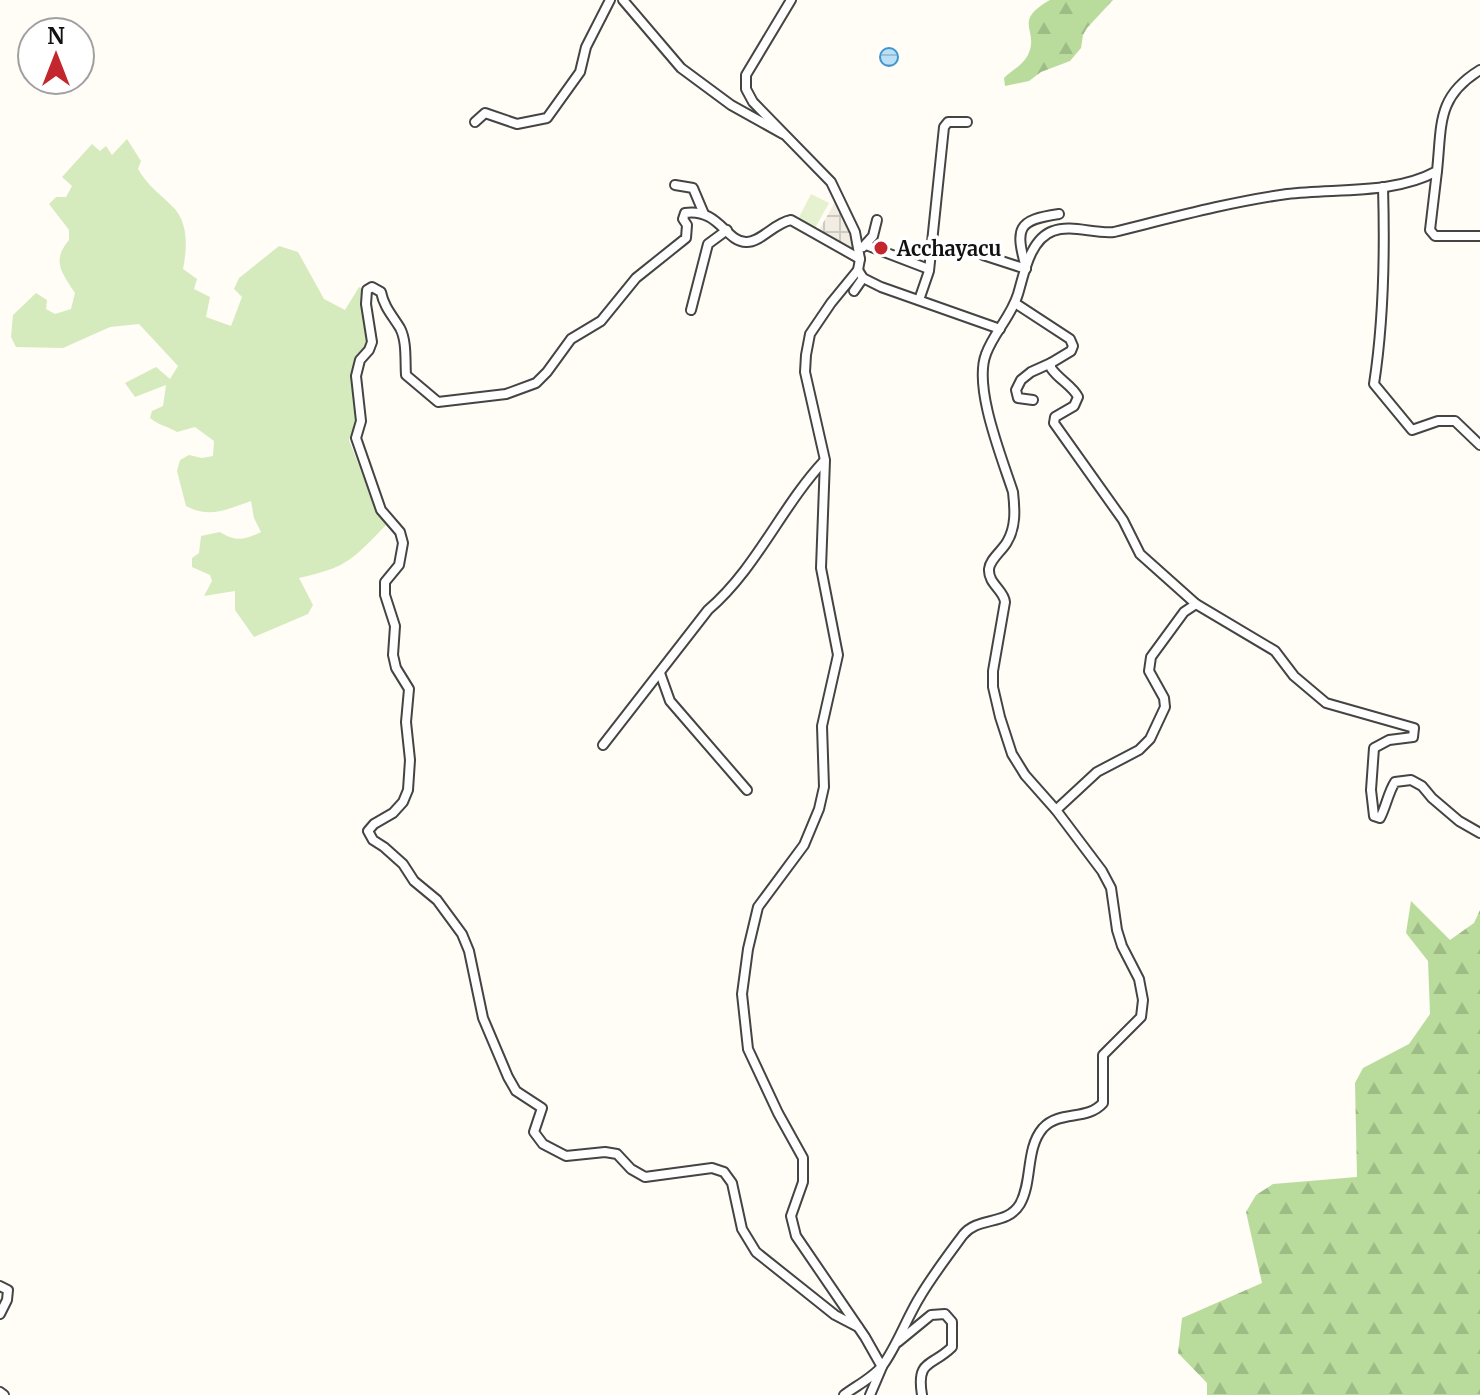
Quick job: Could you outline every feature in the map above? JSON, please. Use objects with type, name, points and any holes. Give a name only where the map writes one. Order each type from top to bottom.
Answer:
[{"type":"street","points":[[475,122],[485,113],[517,124],[547,118],[580,72],[586,47],[610,0]]},
{"type":"street","points":[[623,0],[681,68],[731,105],[787,136]]},
{"type":"street","points":[[791,0],[746,75],[746,89],[753,102],[831,182],[862,251],[861,274],[854,291]]},
{"type":"street","points":[[1480,70],[1462,82],[1446,103],[1440,126],[1430,230],[1435,236],[1480,236]]},
{"type":"street","points":[[919,300],[929,271],[944,127],[948,122],[967,122]]},
{"type":"street","points":[[870,1395],[922,1294],[965,1232],[977,1223],[1008,1216],[1019,1206],[1033,1146],[1045,1126],[1064,1116],[1088,1114],[1103,1103],[1103,1055],[1141,1017],[1143,1000],[1139,979],[1117,930],[1111,888],[1102,871],[1056,810],[1025,775],[1012,754],[1000,717],[993,687],[993,671],[1005,595],[989,572],[990,564],[1009,539],[1015,508],[983,386],[984,358],[1015,303],[1035,248],[1051,231],[1067,228],[1114,232],[1258,199],[1383,187],[1413,181],[1437,171]]},
{"type":"street","points":[[675,185],[693,188],[704,214]]},
{"type":"street","points":[[1383,187],[1385,257],[1374,384],[1412,430],[1447,419],[1461,424],[1480,445]]},
{"type":"street","points":[[858,1327],[835,1315],[756,1252],[742,1229],[732,1183],[724,1172],[712,1168],[645,1177],[631,1169],[617,1154],[605,1152],[566,1156],[543,1144],[534,1132],[542,1108],[516,1091],[508,1077],[483,1018],[469,951],[462,934],[437,900],[414,881],[403,864],[373,840],[368,831],[393,813],[408,790],[410,760],[406,722],[409,689],[396,668],[393,655],[395,626],[385,595],[385,582],[399,565],[403,543],[400,532],[381,510],[356,438],[361,421],[356,376],[360,360],[372,342],[366,304],[367,290],[372,287],[381,292],[384,305],[401,330],[406,375],[438,402],[506,394],[536,383],[571,339],[601,321],[636,278],[686,238],[685,213],[704,214],[715,219],[739,241],[746,242],[755,241],[780,222],[791,220],[862,251],[926,268]]},
{"type":"street","points":[[1026,269],[1020,235],[1024,226],[1033,218],[1059,214]]},
{"type":"street","points":[[862,251],[873,236],[877,220]]},
{"type":"street","points":[[691,310],[708,244],[727,230]]},
{"type":"street","points":[[983,255],[1026,269]]},
{"type":"street","points":[[861,274],[881,287],[1000,329]]},
{"type":"street","points":[[861,274],[837,295],[810,334],[806,355],[805,372],[825,460],[821,568],[838,655],[822,726],[824,787],[819,809],[804,845],[758,907],[742,994],[748,1049],[803,1158],[803,1182],[791,1216],[796,1236],[882,1367]]},
{"type":"street","points":[[1015,303],[1070,339],[1073,346],[1071,351],[1021,380],[1016,390],[1018,398],[1033,400]]},
{"type":"street","points":[[1051,363],[1057,377],[1078,397],[1074,406],[1055,417],[1054,423],[1123,520],[1140,554],[1196,604],[1275,651],[1294,676],[1326,703],[1414,728],[1413,737],[1389,740],[1374,748],[1371,790],[1374,816],[1380,818],[1382,815],[1395,782],[1411,780],[1422,786],[1459,821],[1480,833]]},
{"type":"street","points":[[603,745],[708,610],[728,593],[770,538],[810,476],[825,460]]},
{"type":"street","points":[[1056,810],[1097,772],[1139,750],[1150,739],[1165,707],[1164,698],[1149,671],[1151,657],[1184,612],[1196,604]]},
{"type":"street","points":[[660,673],[670,701],[747,790]]},
{"type":"street","points":[[0,1286],[9,1294],[0,1314]]},
{"type":"street","points":[[894,1345],[931,1315],[945,1314],[952,1322],[952,1347],[927,1363],[922,1370],[922,1395]]},
{"type":"street","points":[[844,1395],[882,1367]]},
{"type":"green space","points":[[1050,0],[1113,0],[1087,28],[1081,48],[1070,61],[1041,72],[1029,81],[1005,86],[1004,78],[1028,55],[1031,46],[1029,20],[1032,14]]},
{"type":"green space","points":[[127,139],[141,161],[138,169],[142,175],[182,221],[186,245],[183,269],[197,279],[194,289],[210,297],[206,317],[231,326],[242,297],[234,289],[239,278],[279,246],[298,252],[324,299],[345,310],[359,287],[366,291],[371,341],[355,366],[355,423],[349,440],[374,505],[386,525],[339,566],[299,578],[313,605],[308,614],[254,637],[235,610],[235,591],[204,596],[212,581],[210,575],[192,567],[192,558],[199,553],[201,536],[220,532],[240,539],[261,532],[251,501],[211,512],[186,506],[177,471],[180,460],[189,455],[202,458],[213,456],[214,441],[195,427],[177,432],[150,418],[152,411],[163,406],[166,385],[135,397],[125,383],[156,367],[170,379],[178,366],[139,324],[110,327],[63,348],[16,347],[11,337],[13,315],[36,293],[47,300],[46,309],[55,314],[71,309],[75,293],[60,267],[69,230],[49,204],[56,197],[66,197],[72,186],[62,177],[92,144],[100,151],[106,146],[112,155]]},
{"type":"green space","points":[[811,194],[829,203],[814,230],[797,221]]},
{"type":"green space","points":[[1411,901],[1450,940],[1474,923],[1480,910],[1480,1395],[1207,1395],[1207,1383],[1178,1353],[1182,1318],[1262,1283],[1246,1212],[1256,1195],[1273,1184],[1357,1177],[1355,1083],[1363,1068],[1409,1044],[1430,1014],[1428,961],[1406,933]]},
{"type":"shaded area","points":[[838,197],[855,232],[860,259],[816,235]]},
{"type":"water","points":[[889,48],[898,57],[889,66],[880,57]]},
{"type":"place","name":"Acchayacu","points":[[881,248]]}]
